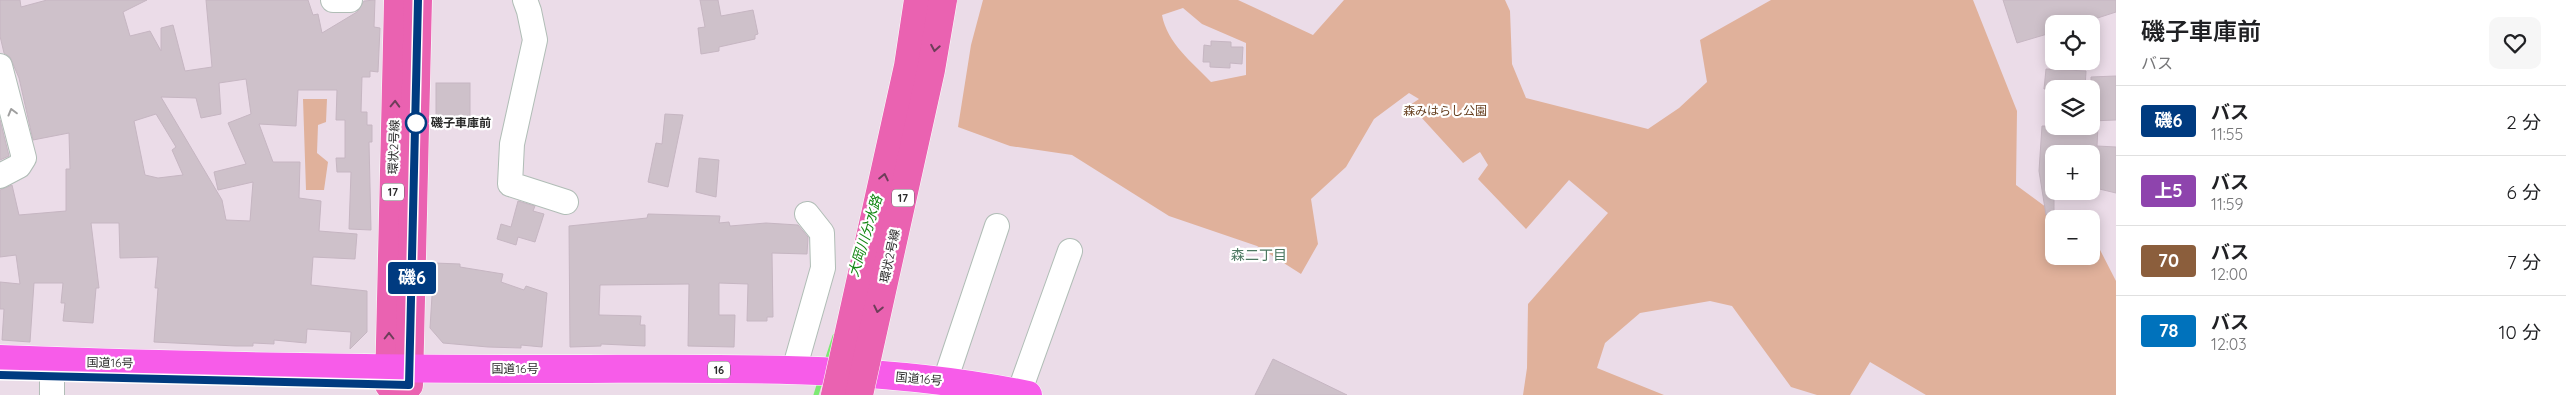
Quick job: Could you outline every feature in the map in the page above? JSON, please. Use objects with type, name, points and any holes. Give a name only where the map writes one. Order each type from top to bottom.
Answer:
[{"type":"highway","name":"国道16号","points":[[0,359],[52,378]]},
{"type":"highway","name":"国道16号","points":[[399,382],[794,370],[869,388]]},
{"type":"highway","name":"国道16号","points":[[0,375],[52,378],[938,388],[1023,394]]},
{"type":"main road","name":"環状2号線","points":[[398,0],[399,382]]},
{"type":"main road","name":"環状2号線","points":[[399,382],[418,0]]},
{"type":"main road","name":"環状2号線","points":[[835,395],[906,76],[918,0]]},
{"type":"main road","name":"環状2号線","points":[[869,388],[943,0]]},
{"type":"street","points":[[333,0],[350,0]]},
{"type":"street","points":[[525,0],[535,40],[512,144],[510,184],[566,202]]},
{"type":"street","points":[[0,66],[24,158],[19,166],[0,176]]},
{"type":"street","points":[[794,370],[823,268],[822,233],[807,214]]},
{"type":"street","points":[[938,388],[997,226]]},
{"type":"street","points":[[1023,394],[1070,251]]},
{"type":"green space","name":"森みはらし公園","points":[[983,0],[1238,0],[1313,35],[1344,0],[1505,0],[1510,11],[1512,64],[1526,98],[1648,129],[1679,108],[1707,82],[1700,40],[1771,0],[1973,0],[2017,111],[2016,185],[2050,210],[2045,210],[2045,265],[2100,265],[2100,250],[2116,281],[2116,395],[1926,395],[1870,362],[1850,395],[1817,395],[1791,387],[1732,306],[1710,301],[1640,313],[1605,343],[1597,368],[1664,395],[1523,395],[1527,368],[1528,304],[1608,213],[1569,180],[1526,229],[1478,179],[1488,165],[1480,152],[1463,163],[1410,105],[1419,99],[1409,93],[1374,119],[1346,167],[1311,199],[1318,244],[1301,274],[1257,246],[1169,216],[1072,155],[1010,146],[958,127],[971,45]],"holes":[[[1183,8],[1202,24],[1246,43],[1246,75],[1211,82],[1175,43],[1169,34],[1162,15]]]},
{"type":"green space","points":[[303,99],[327,99],[326,122],[318,125],[317,153],[328,162],[324,190],[306,190]]},
{"type":"building","points":[[0,0],[20,0],[21,7],[47,0],[147,0],[123,12],[130,36],[150,31],[161,51],[161,28],[173,25],[185,71],[212,67],[206,0],[308,0],[313,15],[318,14],[322,33],[357,12],[364,1],[375,0],[374,27],[380,28],[378,72],[370,71],[370,77],[362,77],[361,112],[367,112],[367,125],[372,125],[372,142],[369,142],[371,230],[349,229],[351,172],[337,172],[336,158],[345,158],[345,120],[336,120],[337,90],[298,90],[296,126],[259,124],[273,162],[300,162],[299,198],[321,201],[319,231],[357,234],[355,259],[313,257],[311,285],[367,291],[367,332],[350,349],[351,332],[307,329],[306,343],[274,340],[274,344],[253,343],[253,346],[236,346],[154,342],[158,288],[155,288],[158,257],[120,258],[119,223],[91,223],[99,288],[96,288],[93,323],[63,321],[65,303],[61,303],[63,283],[34,283],[30,342],[2,340],[4,309],[0,309],[0,282],[20,284],[16,255],[0,257],[0,190],[12,185],[19,215],[66,211],[66,169],[70,169],[69,133],[33,140],[19,78],[10,57],[4,53],[0,36]],"holes":[[[246,79],[251,114],[228,123],[246,164],[214,172],[218,190],[253,182],[250,221],[226,220],[222,200],[161,97],[196,98],[201,118],[221,114],[219,83]],[[156,114],[176,147],[172,150],[183,175],[158,178],[145,175],[134,121]]]},
{"type":"building","points":[[700,0],[718,0],[721,16],[753,10],[758,34],[755,35],[755,39],[719,47],[719,51],[701,54],[698,28],[705,27]]},
{"type":"building","points":[[2003,0],[2116,0],[2116,12],[2100,17],[2100,15],[2045,15],[2045,35],[2017,43]]},
{"type":"building","points":[[1211,41],[1231,42],[1231,47],[1243,47],[1242,64],[1230,63],[1230,68],[1210,67],[1210,62],[1203,62],[1204,45],[1211,46]]},
{"type":"building","points":[[2046,70],[2086,71],[2086,80],[2045,80],[2044,89]]},
{"type":"building","points":[[2116,76],[2116,120],[2100,121],[2100,80],[2091,80],[2091,77]]},
{"type":"building","points":[[436,83],[470,83],[470,117],[436,117]]},
{"type":"building","points":[[665,114],[683,115],[668,187],[648,182],[656,143],[662,144]]},
{"type":"building","points":[[0,120],[9,156],[0,160]]},
{"type":"building","points":[[2042,126],[2045,126],[2045,135],[2098,135],[2097,145],[2045,145],[2045,200],[2054,200],[2054,210],[2045,210],[2039,171]]},
{"type":"building","points":[[2100,146],[2116,147],[2116,193],[2100,189]]},
{"type":"building","points":[[699,158],[719,160],[716,197],[696,192]]},
{"type":"building","points":[[518,201],[535,206],[533,211],[544,214],[535,242],[518,237],[516,245],[497,239],[501,224],[511,227]]},
{"type":"building","points":[[648,214],[720,216],[719,223],[729,222],[730,226],[766,223],[798,225],[808,237],[807,254],[772,253],[773,317],[767,317],[767,321],[747,321],[748,284],[719,283],[719,315],[735,315],[734,347],[688,346],[689,284],[600,285],[599,315],[641,316],[640,325],[645,325],[645,346],[601,344],[601,346],[570,347],[569,226],[647,218]]},
{"type":"building","points":[[434,263],[460,264],[460,267],[503,274],[501,282],[524,290],[526,286],[547,293],[542,347],[521,345],[521,348],[488,347],[443,343],[430,328]]},
{"type":"building","points":[[1273,359],[1347,395],[1255,395]]},
{"type":"waterway","name":"大岡川分水路","points":[[826,364],[835,336]]},
{"type":"waterway","name":"大岡川分水路","points":[[816,395],[821,379]]},
{"type":"bus line","name":"磯6","points":[[0,375],[100,379],[409,385],[418,68],[418,0]]},
{"type":"place","name":"磯子車庫前","points":[[416,123]]},
{"type":"district","name":"森二丁目","points":[[1259,255]]}]
